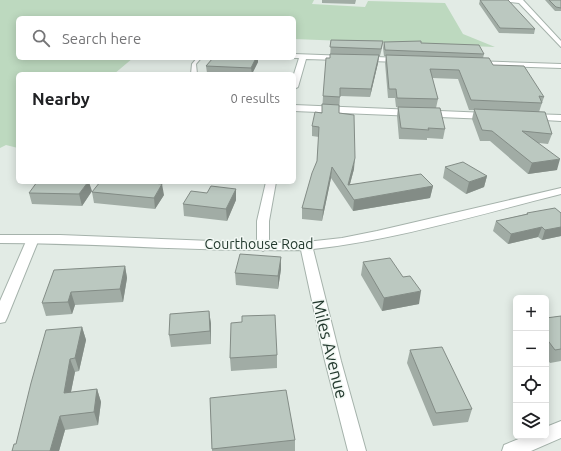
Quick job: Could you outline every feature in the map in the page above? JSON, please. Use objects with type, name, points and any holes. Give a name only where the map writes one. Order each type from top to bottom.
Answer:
[{"type":"street","points":[[497,0],[520,0],[561,45]]},
{"type":"street","points":[[546,30],[554,30]]},
{"type":"street","points":[[296,56],[406,60]]},
{"type":"street","points":[[296,80],[303,56]]},
{"type":"street","points":[[470,62],[561,66]]},
{"type":"street","points":[[296,108],[498,116]]},
{"type":"street","points":[[522,117],[561,118]]},
{"type":"street","points":[[263,247],[263,221],[271,184]]},
{"type":"street","name":"Courthouse Road","points":[[0,239],[263,247],[306,246],[342,242],[377,235],[561,191]]},
{"type":"street","points":[[0,318],[33,239]]},
{"type":"street","name":"Miles Avenue","points":[[306,246],[333,361],[357,451]]},
{"type":"street","points":[[549,435],[561,430]]},
{"type":"street","points":[[511,451],[539,439]]},
{"type":"lane","points":[[194,72],[194,64],[197,60]]},
{"type":"green space","points":[[0,0],[314,0],[312,4],[365,7],[368,1],[445,3],[463,34],[495,47],[296,39],[296,16],[16,16],[16,60],[131,60],[116,72],[16,72],[16,148],[6,145],[0,148]]},
{"type":"building","points":[[480,0],[508,0],[535,29],[500,28]]},
{"type":"building","points":[[549,0],[561,0],[561,8],[556,7]]},
{"type":"building","points":[[331,40],[383,41],[381,49],[330,47]]},
{"type":"building","points":[[421,41],[421,43],[479,45],[484,54],[385,50],[384,42]]},
{"type":"building","points":[[330,54],[379,55],[371,89],[340,88],[340,97],[323,96],[326,58],[330,58]]},
{"type":"building","points":[[386,55],[489,58],[493,65],[524,66],[544,97],[539,96],[542,103],[471,100],[459,70],[430,69],[438,99],[397,98],[396,89],[389,89]]},
{"type":"building","points":[[211,60],[255,60],[251,68],[206,66]]},
{"type":"building","points":[[322,104],[339,105],[339,113],[354,115],[355,158],[348,185],[421,174],[433,186],[354,200],[332,167],[323,210],[302,208],[317,161],[319,127],[312,126],[315,112],[322,113]]},
{"type":"building","points":[[398,107],[440,108],[445,129],[428,128],[429,130],[401,128]]},
{"type":"building","points":[[474,109],[545,112],[552,134],[522,131],[560,159],[532,163],[492,131],[482,130]]},
{"type":"building","points":[[463,162],[487,176],[469,182],[445,167]]},
{"type":"building","points":[[36,184],[86,184],[79,194],[29,193]]},
{"type":"building","points":[[98,184],[162,184],[154,198],[92,192]]},
{"type":"building","points":[[211,186],[236,189],[226,209],[183,204],[191,191],[207,193]]},
{"type":"building","points":[[555,208],[561,213],[561,227],[545,230],[542,227],[511,234],[496,221],[528,214],[527,213]]},
{"type":"building","points":[[240,254],[281,257],[278,276],[235,273]]},
{"type":"building","points":[[390,258],[403,277],[410,276],[421,291],[384,298],[363,262]]},
{"type":"building","points":[[125,266],[120,289],[71,292],[68,302],[42,303],[54,270]]},
{"type":"building","points":[[209,311],[210,331],[169,335],[170,314]]},
{"type":"building","points":[[275,315],[277,355],[230,358],[231,323],[242,322],[242,316]]},
{"type":"building","points":[[561,316],[561,349],[555,350],[549,342],[549,318]]},
{"type":"building","points":[[82,327],[75,358],[70,359],[64,393],[97,389],[94,412],[60,416],[50,451],[12,451],[14,444],[16,444],[46,330]]},
{"type":"building","points":[[442,347],[472,409],[436,413],[410,350]]},
{"type":"building","points":[[286,390],[295,440],[212,449],[210,398]]}]
